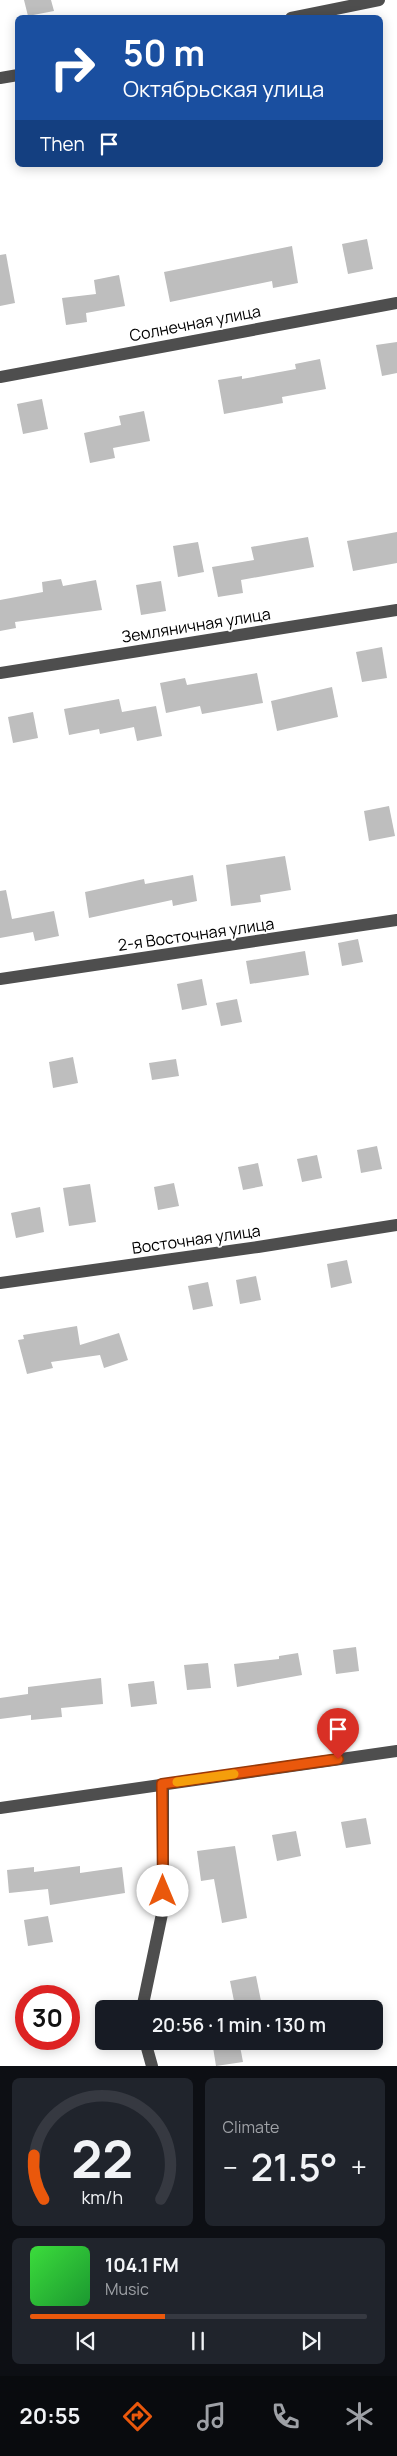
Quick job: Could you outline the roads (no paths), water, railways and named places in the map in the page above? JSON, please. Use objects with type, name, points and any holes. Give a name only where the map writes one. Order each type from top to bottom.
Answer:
[{"type":"street","points":[[306,15],[379,0]]},
{"type":"street","points":[[0,78],[15,76]]},
{"type":"street","name":"Солнечная улица","points":[[0,377],[397,303]]},
{"type":"street","name":"Земляничная улица","points":[[0,673],[397,610]]},
{"type":"street","name":"2-я Восточная улица","points":[[0,979],[397,920]]},
{"type":"street","name":"Восточная улица","points":[[0,1283],[258,1247],[397,1224]]},
{"type":"street","points":[[0,1808],[397,1751]]},
{"type":"street","points":[[144,2000],[163,1909],[162,1784]]},
{"type":"street","points":[[147,2050],[152,2066]]}]
